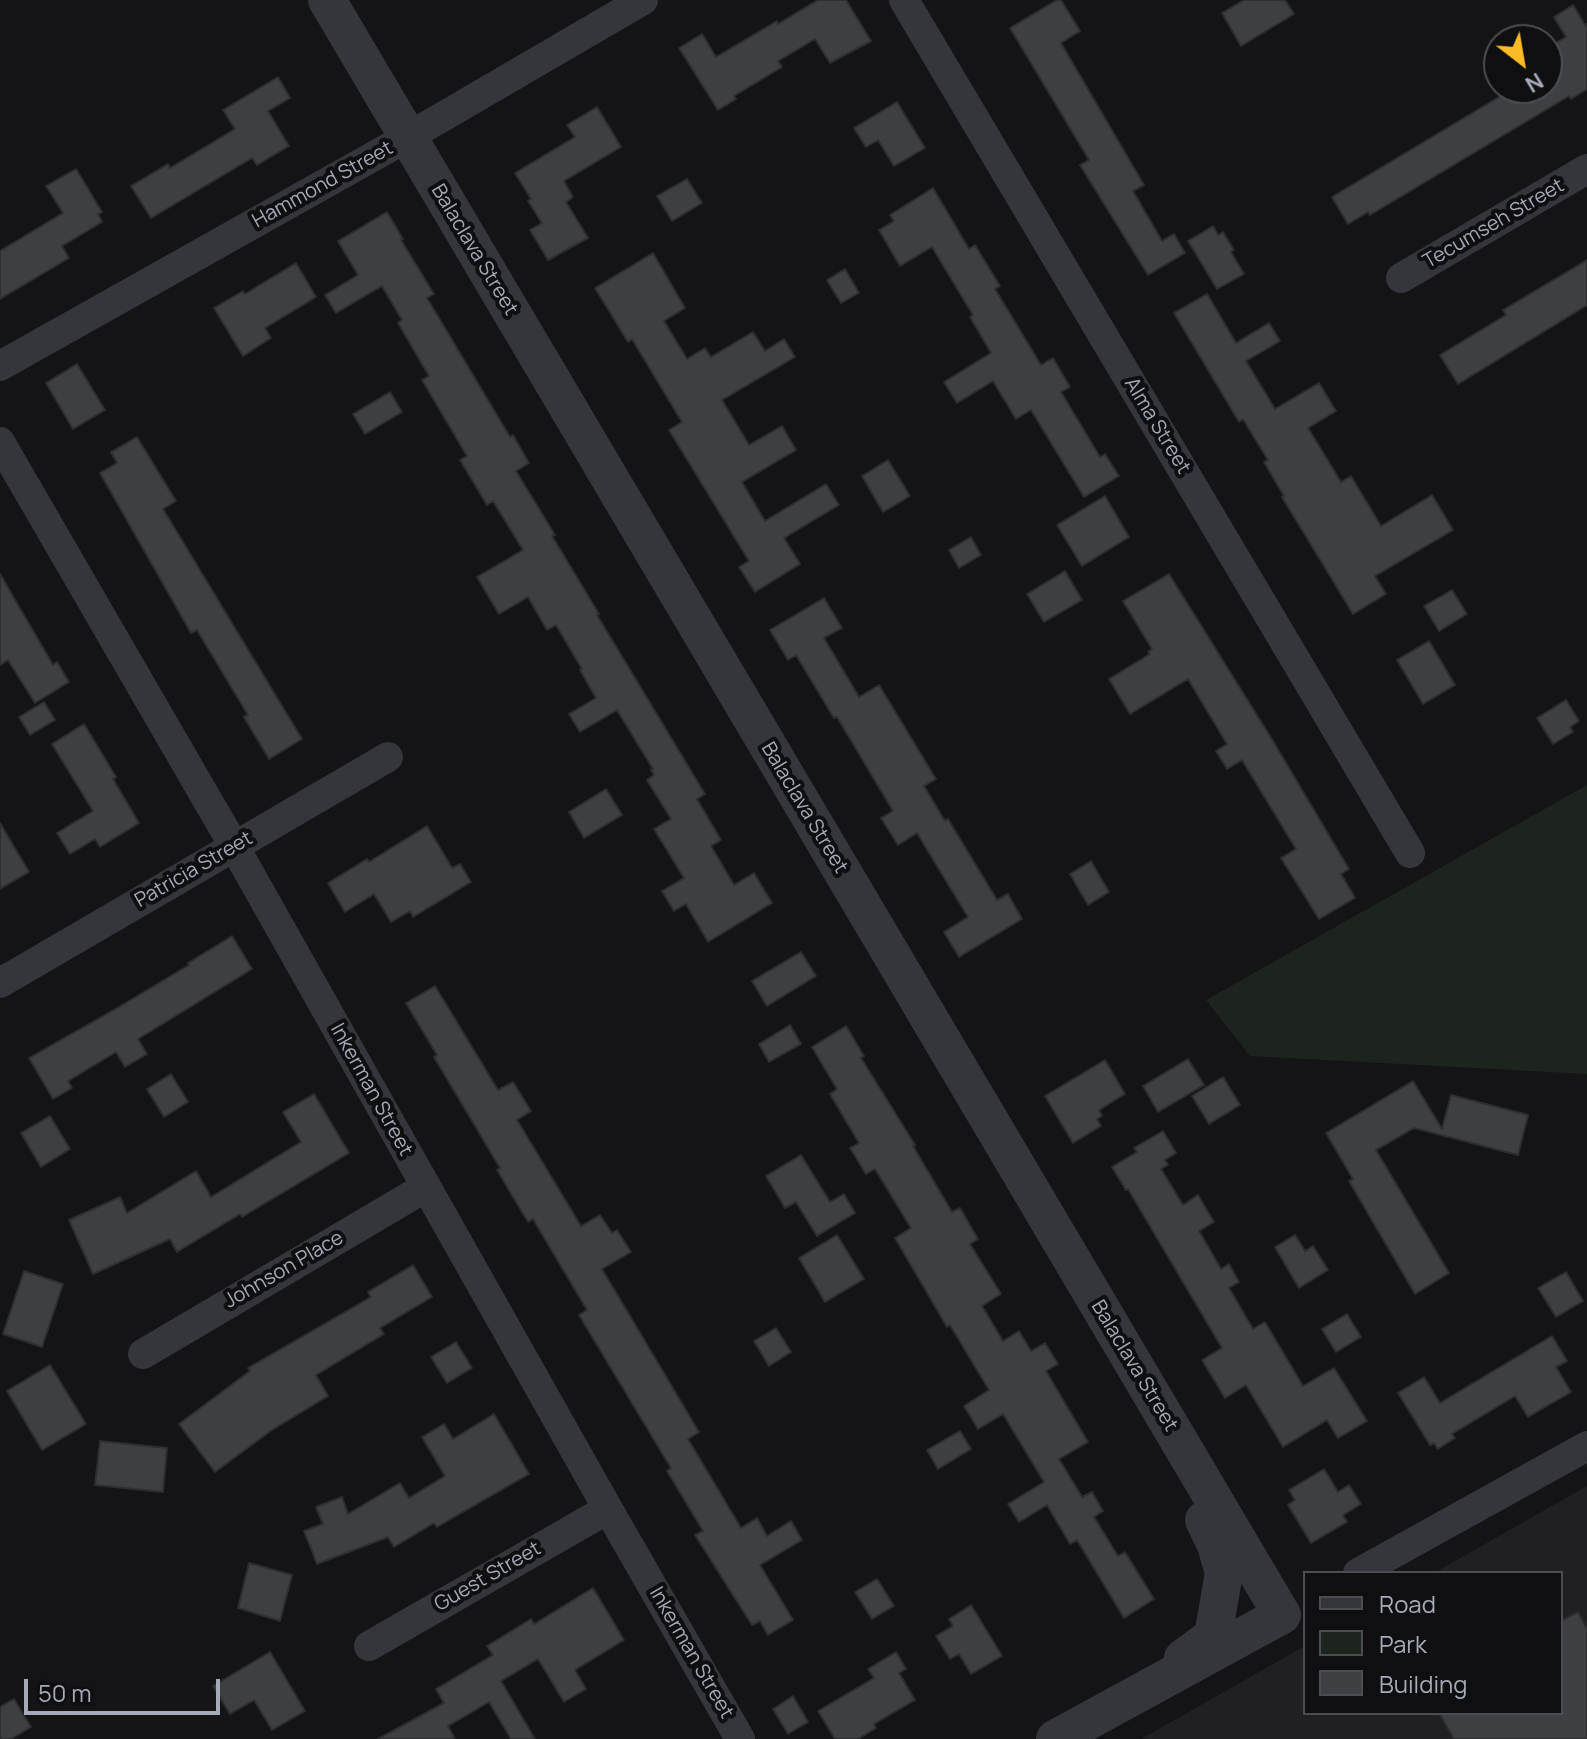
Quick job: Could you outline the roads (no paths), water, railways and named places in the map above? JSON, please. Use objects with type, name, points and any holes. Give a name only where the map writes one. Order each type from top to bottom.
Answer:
[{"type":"street","name":"Balaclava Street","points":[[327,0],[1156,1402],[1294,1609]]},
{"type":"street","name":"Hammond Street","points":[[0,366],[408,137],[643,0]]},
{"type":"street","name":"Alma Street","points":[[904,0],[1410,853]]},
{"type":"street","name":"Tecumseh Street","points":[[1401,278],[1587,169]]},
{"type":"street","name":"Inkerman Street","points":[[0,442],[234,846],[740,1739]]},
{"type":"street","name":"Patricia Street","points":[[0,983],[388,757]]},
{"type":"street","name":"Johnson Place","points":[[143,1354],[426,1187]]},
{"type":"street","points":[[1129,1698],[1213,1636],[1224,1573],[1216,1545],[1156,1402]]},
{"type":"street","points":[[1362,1571],[1587,1446]]},
{"type":"street","name":"Guest Street","points":[[369,1646],[608,1509]]},
{"type":"street","points":[[1055,1739],[1294,1609]]}]
